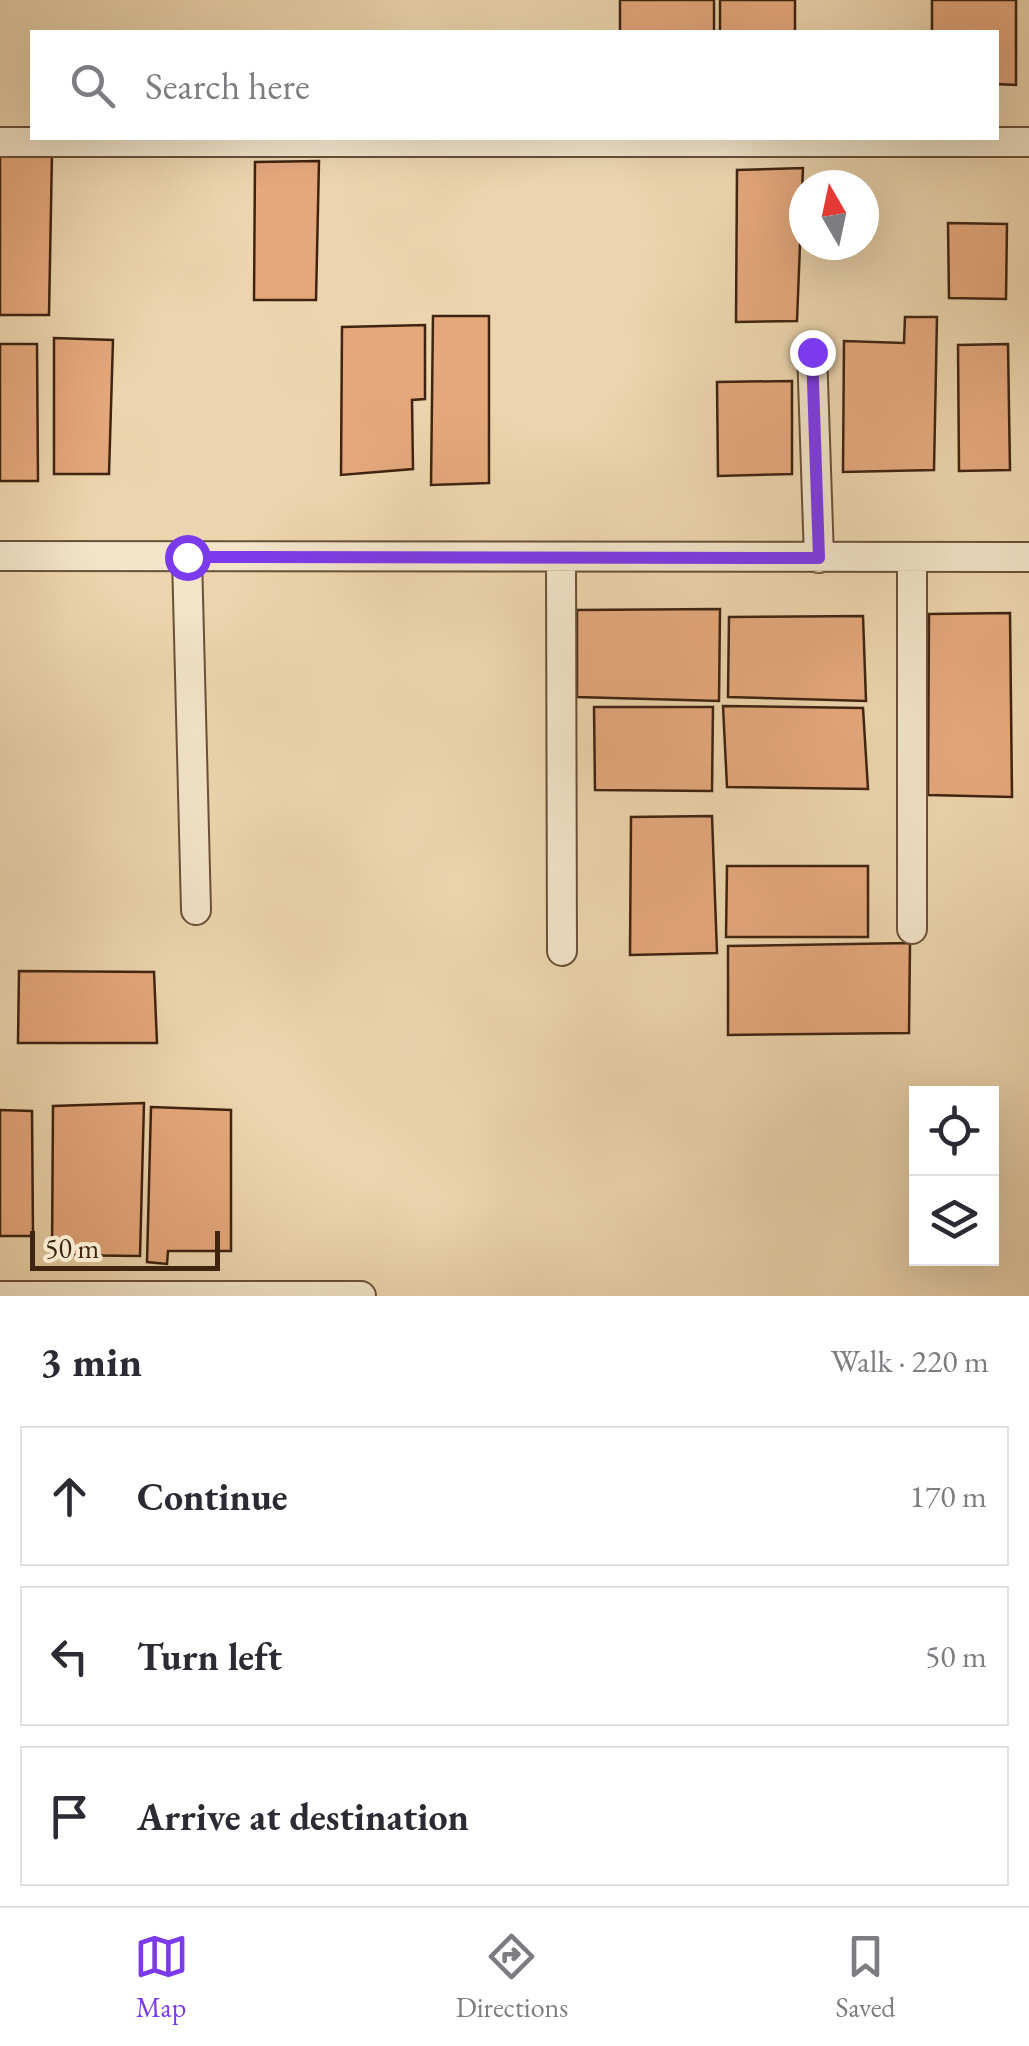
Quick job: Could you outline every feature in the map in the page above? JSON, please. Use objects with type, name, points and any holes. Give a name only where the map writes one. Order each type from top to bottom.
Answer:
[{"type":"street","points":[[0,142],[1029,142]]},
{"type":"street","points":[[812,352],[819,558]]},
{"type":"street","points":[[0,556],[1029,556]]},
{"type":"street","points":[[187,557],[196,910]]},
{"type":"street","points":[[912,557],[912,929]]},
{"type":"street","points":[[561,558],[562,950]]},
{"type":"street","points":[[0,1296],[361,1296]]},
{"type":"building","points":[[620,0],[714,0],[714,30],[620,30]]},
{"type":"building","points":[[720,0],[795,0],[795,30],[720,30]]},
{"type":"building","points":[[932,0],[1016,0],[1016,85],[999,84],[999,30],[932,30]]},
{"type":"building","points":[[52,153],[49,315],[0,315],[0,154]]},
{"type":"building","points":[[319,161],[316,300],[254,300],[255,162]]},
{"type":"building","points":[[803,168],[789,170],[789,260],[799,260],[797,321],[736,322],[737,170]]},
{"type":"building","points":[[948,223],[1007,224],[1006,299],[949,298]]},
{"type":"building","points":[[433,316],[489,316],[489,483],[431,485]]},
{"type":"building","points":[[905,317],[937,317],[934,470],[843,472],[844,341],[904,343]]},
{"type":"building","points":[[425,325],[425,399],[412,400],[413,469],[341,475],[342,327]]},
{"type":"building","points":[[54,338],[113,340],[109,474],[54,474]]},
{"type":"building","points":[[0,344],[37,344],[38,481],[0,481]]},
{"type":"building","points":[[1008,344],[1010,470],[959,471],[958,345]]},
{"type":"building","points":[[792,381],[792,474],[718,476],[717,382]]},
{"type":"building","points":[[720,609],[719,701],[577,697],[577,610]]},
{"type":"building","points":[[1010,613],[1012,797],[928,795],[929,614]]},
{"type":"building","points":[[863,616],[866,701],[728,697],[729,617]]},
{"type":"building","points":[[723,706],[863,708],[868,789],[727,787]]},
{"type":"building","points":[[594,707],[713,707],[712,791],[595,790]]},
{"type":"building","points":[[712,816],[717,953],[630,955],[631,817]]},
{"type":"building","points":[[727,866],[868,866],[868,937],[726,937]]},
{"type":"building","points":[[910,943],[909,1033],[728,1035],[728,946]]},
{"type":"building","points":[[19,971],[154,972],[157,1043],[18,1043]]},
{"type":"building","points":[[144,1103],[140,1256],[52,1255],[53,1106]]},
{"type":"building","points":[[151,1107],[231,1110],[231,1251],[168,1251],[167,1264],[147,1262]]},
{"type":"building","points":[[0,1110],[32,1111],[33,1236],[0,1236]]},
{"type":"route","points":[[187,557],[819,558],[812,352]]}]
